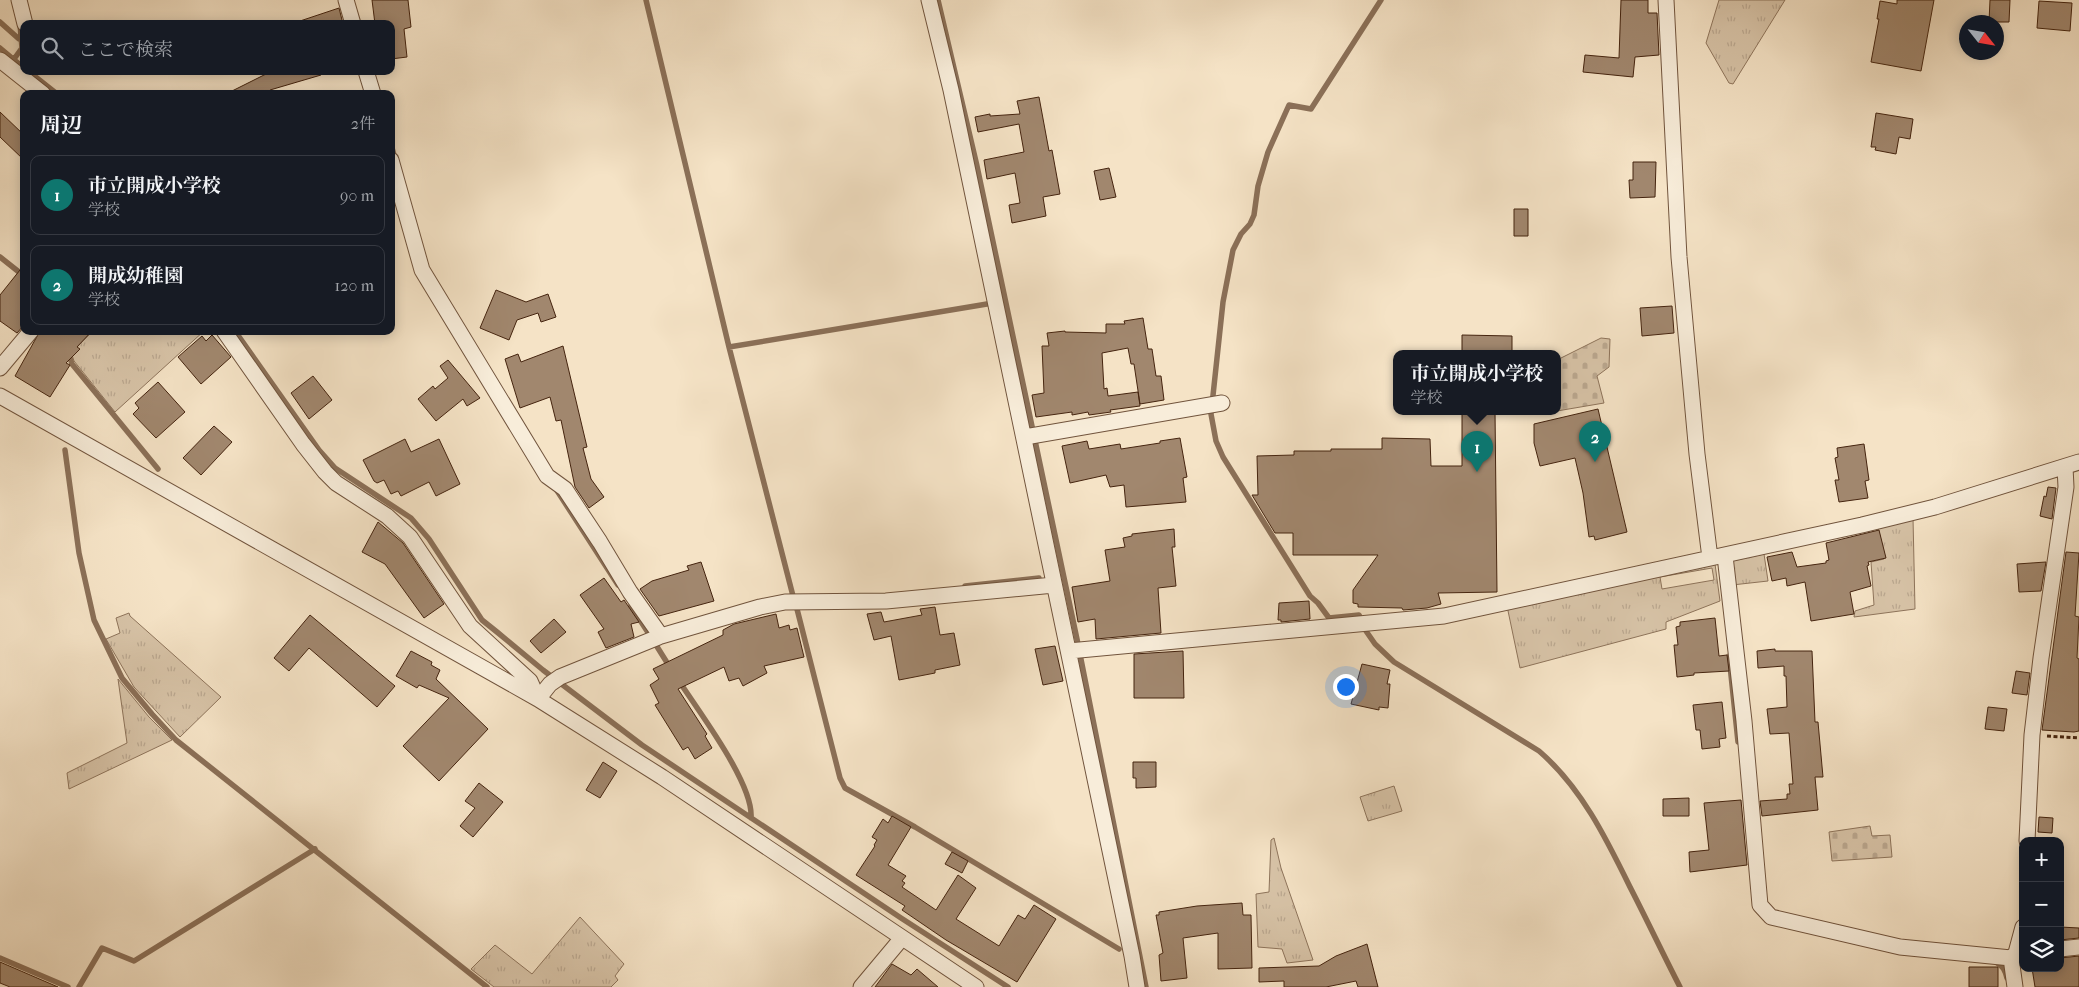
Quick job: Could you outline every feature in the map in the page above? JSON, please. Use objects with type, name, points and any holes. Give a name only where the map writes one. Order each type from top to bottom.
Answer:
[{"type":"street","points":[[19,0],[24,20]]},
{"type":"street","points":[[346,0],[352,20]]},
{"type":"street","points":[[929,0],[952,90],[1031,436],[1054,585],[1076,651],[1132,956],[1136,987]]},
{"type":"street","points":[[1666,0],[1678,257],[1697,454],[1717,557],[1744,721],[1760,905],[1764,912],[1771,917],[1900,947],[2017,953],[2015,987]]},
{"type":"street","points":[[0,60],[19,68]]},
{"type":"street","points":[[25,75],[39,90]]},
{"type":"street","points":[[367,75],[372,90]]},
{"type":"street","points":[[395,174],[422,270],[547,476],[565,489],[630,592],[661,636]]},
{"type":"street","points":[[0,368],[27,335]]},
{"type":"street","points":[[227,335],[302,444],[325,472],[336,483],[387,516],[410,537],[470,626],[530,681],[538,699]]},
{"type":"street","points":[[0,396],[538,699],[662,777],[976,987]]},
{"type":"street","points":[[1031,436],[1215,404]]},
{"type":"street","points":[[1076,651],[1444,616],[1717,557],[1935,507],[2072,465]]},
{"type":"street","points":[[2027,837],[2032,735],[2040,658],[2066,487],[2072,465]]},
{"type":"street","points":[[538,699],[555,680],[661,636],[735,614],[785,602],[886,601],[1054,585]]},
{"type":"street","points":[[861,987],[902,938]]},
{"type":"street","points":[[2064,949],[2079,947]]},
{"type":"path","points":[[2032,735],[2079,738]]},
{"type":"green space","points":[[1719,0],[1785,0],[1733,84],[1729,83],[1706,43]]},
{"type":"green space","points":[[89,335],[200,335],[115,412],[74,361],[71,352]]},
{"type":"green space","points":[[1601,338],[1610,339],[1609,367],[1597,376],[1604,403],[1561,410],[1561,358]]},
{"type":"green space","points":[[1913,518],[1915,609],[1854,617],[1855,611],[1874,605],[1871,562],[1884,559],[1878,528]]},
{"type":"green space","points":[[1764,554],[1768,581],[1732,585],[1732,561]]},
{"type":"green space","points":[[1715,564],[1720,601],[1666,622],[1666,629],[1520,668],[1507,606]],"holes":[[[1712,568],[1714,580],[1662,589],[1660,577]]]},
{"type":"green space","points":[[129,613],[130,616],[221,697],[180,737],[134,687],[106,639],[120,633],[116,618]]},
{"type":"green space","points":[[118,679],[149,717],[172,740],[69,789],[67,773],[127,743]]},
{"type":"green space","points":[[1394,786],[1402,811],[1368,821],[1360,797]]},
{"type":"green space","points":[[1870,826],[1872,836],[1890,835],[1892,857],[1832,861],[1829,832]]},
{"type":"green space","points":[[1274,838],[1281,868],[1313,960],[1287,963],[1282,949],[1258,947],[1256,894],[1269,892],[1271,840]]},
{"type":"green space","points":[[580,917],[624,964],[615,976],[618,980],[611,987],[494,987],[471,969],[495,945],[532,974]]},
{"type":"building","points":[[372,0],[408,0],[411,27],[404,29],[407,57],[395,58],[395,20],[374,20]]},
{"type":"building","points":[[1621,0],[1648,0],[1648,13],[1657,13],[1659,55],[1635,57],[1633,77],[1583,72],[1585,55],[1619,58]]},
{"type":"building","points":[[1897,0],[1934,0],[1921,71],[1871,62],[1879,19],[1877,19],[1880,1],[1897,4]]},
{"type":"building","points":[[1990,0],[2010,0],[2009,22],[2004,22],[2004,15],[1989,15]]},
{"type":"building","points":[[2039,1],[2072,3],[2070,31],[2037,28]]},
{"type":"building","points":[[339,8],[342,20],[303,20]]},
{"type":"building","points":[[264,75],[321,75],[270,90],[234,90]]},
{"type":"building","points":[[1039,97],[1049,151],[1052,150],[1060,194],[1043,197],[1046,216],[1012,223],[1009,205],[1020,203],[1015,173],[987,179],[984,160],[1024,152],[1019,124],[978,132],[975,117],[990,114],[990,116],[1020,114],[1017,101]]},
{"type":"building","points":[[0,112],[20,131],[20,156],[0,137]]},
{"type":"building","points":[[1876,113],[1913,119],[1910,139],[1899,137],[1896,154],[1875,150],[1876,147],[1871,147]]},
{"type":"building","points":[[1633,162],[1656,162],[1655,197],[1630,198],[1629,180],[1633,180]]},
{"type":"building","points":[[1109,168],[1116,197],[1100,200],[1094,171]]},
{"type":"building","points":[[1514,209],[1528,209],[1528,236],[1514,236]]},
{"type":"building","points":[[20,270],[20,330],[17,333],[0,321],[0,295]]},
{"type":"building","points":[[496,290],[526,302],[548,294],[556,317],[541,322],[538,313],[517,320],[509,340],[480,328]]},
{"type":"building","points":[[1672,306],[1674,333],[1642,336],[1640,308]]},
{"type":"building","points":[[1143,318],[1148,349],[1152,349],[1156,376],[1161,376],[1164,400],[1140,404],[1134,364],[1131,364],[1128,348],[1102,353],[1104,389],[1107,388],[1108,396],[1138,392],[1140,406],[1089,415],[1088,412],[1072,415],[1072,412],[1036,417],[1032,395],[1044,393],[1042,346],[1049,346],[1047,333],[1065,331],[1106,333],[1106,324],[1125,324],[1124,321]]},
{"type":"building","points":[[38,335],[88,335],[77,347],[80,349],[66,363],[70,365],[50,397],[15,376]]},
{"type":"building","points":[[212,335],[231,357],[201,384],[178,357],[202,336],[206,341]]},
{"type":"building","points":[[1462,335],[1512,336],[1512,350],[1462,350]]},
{"type":"building","points":[[563,346],[587,447],[583,448],[591,479],[604,497],[589,508],[575,487],[561,420],[556,421],[550,397],[520,408],[505,359],[518,354],[521,362]]},
{"type":"building","points":[[448,360],[480,398],[467,406],[463,399],[436,421],[418,399],[433,386],[435,389],[448,378],[440,366]]},
{"type":"building","points":[[313,376],[332,400],[309,419],[291,393]]},
{"type":"building","points":[[158,382],[185,412],[156,438],[133,414],[139,408],[135,403]]},
{"type":"building","points":[[1598,409],[1627,532],[1595,540],[1594,536],[1589,537],[1583,493],[1575,458],[1540,466],[1534,443],[1534,424]]},
{"type":"building","points":[[1462,415],[1495,415],[1497,592],[1438,593],[1441,604],[1427,608],[1403,610],[1402,608],[1358,607],[1358,604],[1353,603],[1353,590],[1378,555],[1293,555],[1293,533],[1275,533],[1252,495],[1258,495],[1257,456],[1294,455],[1294,451],[1382,449],[1382,438],[1430,439],[1431,466],[1462,466]]},
{"type":"building","points":[[214,426],[232,442],[201,475],[183,458]]},
{"type":"building","points":[[1180,438],[1187,477],[1183,478],[1186,502],[1126,507],[1124,485],[1110,487],[1106,475],[1070,483],[1062,446],[1087,441],[1089,449],[1120,444],[1121,449]]},
{"type":"building","points":[[405,439],[411,452],[439,439],[460,484],[436,496],[429,482],[401,496],[398,491],[391,494],[384,480],[377,483],[374,481],[363,460]]},
{"type":"building","points":[[1864,444],[1869,480],[1865,481],[1868,498],[1839,502],[1835,480],[1839,480],[1835,458],[1838,457],[1837,448]]},
{"type":"building","points":[[2048,487],[2056,488],[2052,519],[2040,516]]},
{"type":"building","points":[[378,522],[403,543],[444,604],[424,618],[385,564],[362,552]]},
{"type":"building","points":[[1174,529],[1175,547],[1172,547],[1176,586],[1158,588],[1161,633],[1096,639],[1095,619],[1078,622],[1072,587],[1110,581],[1105,550],[1125,547],[1123,538],[1132,536],[1132,534]]},
{"type":"building","points":[[1879,530],[1886,558],[1868,562],[1871,586],[1850,592],[1854,614],[1811,621],[1805,582],[1787,586],[1786,578],[1772,581],[1767,557],[1792,552],[1797,567],[1826,563],[1829,560],[1826,543]]},
{"type":"building","points":[[2066,552],[2079,553],[2075,616],[2079,617],[2077,658],[2079,659],[2079,731],[2074,732],[2042,730]]},
{"type":"building","points":[[701,562],[714,601],[659,616],[640,589],[652,581],[689,570],[687,566]]},
{"type":"building","points":[[2046,562],[2041,591],[2019,592],[2017,564]]},
{"type":"building","points":[[604,578],[621,602],[624,600],[639,622],[631,624],[634,637],[606,648],[598,632],[604,629],[580,595]]},
{"type":"building","points":[[1309,601],[1310,619],[1281,622],[1281,620],[1278,620],[1279,603]]},
{"type":"building","points":[[935,607],[940,635],[954,633],[960,665],[935,670],[935,673],[899,680],[891,636],[874,640],[867,614],[881,612],[884,622],[922,615],[920,609]]},
{"type":"building","points":[[776,614],[779,628],[789,625],[790,630],[797,628],[804,657],[764,666],[767,673],[743,686],[739,678],[729,681],[724,667],[678,689],[707,734],[705,736],[712,748],[695,759],[688,747],[683,750],[655,705],[659,703],[650,685],[659,679],[653,669],[723,635],[723,630],[734,624]]},
{"type":"building","points":[[310,615],[395,686],[377,707],[309,648],[289,671],[274,658]]},
{"type":"building","points":[[1715,618],[1719,656],[1727,655],[1729,671],[1694,673],[1694,675],[1677,677],[1674,645],[1678,645],[1676,627],[1680,626],[1680,622]]},
{"type":"building","points":[[554,619],[566,632],[541,653],[530,641]]},
{"type":"building","points":[[1055,646],[1063,681],[1043,685],[1035,649]]},
{"type":"building","points":[[1775,649],[1775,651],[1812,651],[1815,722],[1818,722],[1823,777],[1815,777],[1818,810],[1762,816],[1760,801],[1787,799],[1787,794],[1790,794],[1789,784],[1793,784],[1789,733],[1770,734],[1767,709],[1787,707],[1784,666],[1758,668],[1757,651]]},
{"type":"building","points":[[411,651],[432,662],[431,665],[440,670],[436,679],[488,729],[439,781],[403,746],[449,698],[419,685],[417,688],[396,676]]},
{"type":"building","points":[[1183,651],[1184,698],[1134,698],[1134,654]]},
{"type":"building","points":[[1362,664],[1390,670],[1387,684],[1390,684],[1388,708],[1379,707],[1379,710],[1351,704]]},
{"type":"building","points":[[2016,671],[2030,673],[2027,695],[2012,693]]},
{"type":"building","points":[[1722,702],[1726,738],[1719,739],[1720,747],[1702,749],[1700,730],[1696,730],[1693,705]]},
{"type":"building","points":[[1988,707],[2007,709],[2004,731],[1985,729]]},
{"type":"building","points":[[603,762],[617,771],[600,798],[586,790]]},
{"type":"building","points":[[1133,762],[1156,762],[1156,787],[1136,788],[1136,778],[1133,778]]},
{"type":"building","points":[[479,783],[503,802],[473,837],[460,826],[475,808],[465,801]]},
{"type":"building","points":[[1689,798],[1689,816],[1663,816],[1663,799]]},
{"type":"building","points":[[1741,800],[1747,865],[1690,872],[1689,852],[1709,850],[1704,803]]},
{"type":"building","points":[[892,816],[911,827],[888,865],[906,876],[902,881],[905,883],[902,887],[936,910],[958,875],[976,888],[956,919],[999,946],[1018,915],[1025,919],[1034,905],[1056,919],[1017,982],[946,940],[902,910],[905,906],[856,875],[875,846],[877,840],[872,837],[883,819],[888,823]]},
{"type":"building","points":[[2039,817],[2053,818],[2052,833],[2038,832]]},
{"type":"building","points":[[952,852],[968,861],[962,873],[945,864]]},
{"type":"building","points":[[1242,903],[1243,915],[1251,915],[1252,968],[1218,969],[1218,933],[1183,938],[1187,978],[1161,981],[1159,955],[1163,953],[1156,915],[1159,915],[1159,912],[1197,906]]},
{"type":"building","points":[[2064,927],[2079,928],[2079,938],[2064,940]]},
{"type":"building","points":[[1367,944],[1378,987],[1358,987],[1356,981],[1326,987],[1284,987],[1284,981],[1259,982],[1259,968],[1319,966],[1336,956]]},
{"type":"building","points":[[2079,956],[2079,987],[2035,987],[2033,972],[2064,972],[2064,958]]},
{"type":"building","points":[[0,962],[58,987],[10,987],[0,983]]},
{"type":"building","points":[[892,964],[911,975],[917,969],[938,987],[875,987]]},
{"type":"building","points":[[1969,967],[1998,967],[1998,987],[1969,987]]},
{"type":"waterway","points":[[646,0],[729,347],[793,596]]},
{"type":"waterway","points":[[938,0],[977,166],[1077,639],[1146,987]]},
{"type":"waterway","points":[[1360,617],[1359,615],[1329,618],[1310,596],[1223,457],[1216,441],[1211,414],[1223,302],[1233,250],[1254,215],[1258,186],[1268,152],[1289,105],[1311,109],[1381,0]]},
{"type":"waterway","points":[[0,22],[20,39]]},
{"type":"waterway","points":[[0,48],[20,65]]},
{"type":"waterway","points":[[14,59],[20,51]]},
{"type":"waterway","points":[[33,75],[52,90]]},
{"type":"waterway","points":[[0,257],[20,273]]},
{"type":"waterway","points":[[729,347],[987,304]]},
{"type":"waterway","points":[[238,335],[319,450],[335,468],[411,518],[429,539],[482,620],[543,670],[642,745],[1008,987]]},
{"type":"waterway","points":[[68,352],[72,364],[158,469]]},
{"type":"waterway","points":[[65,450],[79,553],[94,620],[122,678],[176,740],[487,987]]},
{"type":"waterway","points":[[554,486],[618,585]]},
{"type":"waterway","points":[[965,586],[1039,578]]},
{"type":"waterway","points":[[631,606],[647,631]]},
{"type":"waterway","points":[[797,609],[840,778],[845,788],[915,827],[1119,949]]},
{"type":"waterway","points":[[1366,631],[1375,644],[1394,662],[1539,751],[1554,765],[1580,797],[1602,832],[1680,987]]},
{"type":"waterway","points":[[656,645],[671,669]]},
{"type":"waterway","points":[[1729,656],[1738,742]]},
{"type":"waterway","points":[[679,681],[724,748],[735,768],[750,804],[751,818]]},
{"type":"waterway","points":[[79,987],[102,948],[134,961],[315,849]]},
{"type":"waterway","points":[[0,958],[68,987]]},
{"type":"waterway","points":[[1996,962],[2003,968],[2007,978]]},
{"type":"place","name":"開成幼稚園","points":[[1595,462]]},
{"type":"place","name":"市立開成小学校","points":[[1477,472]]}]
